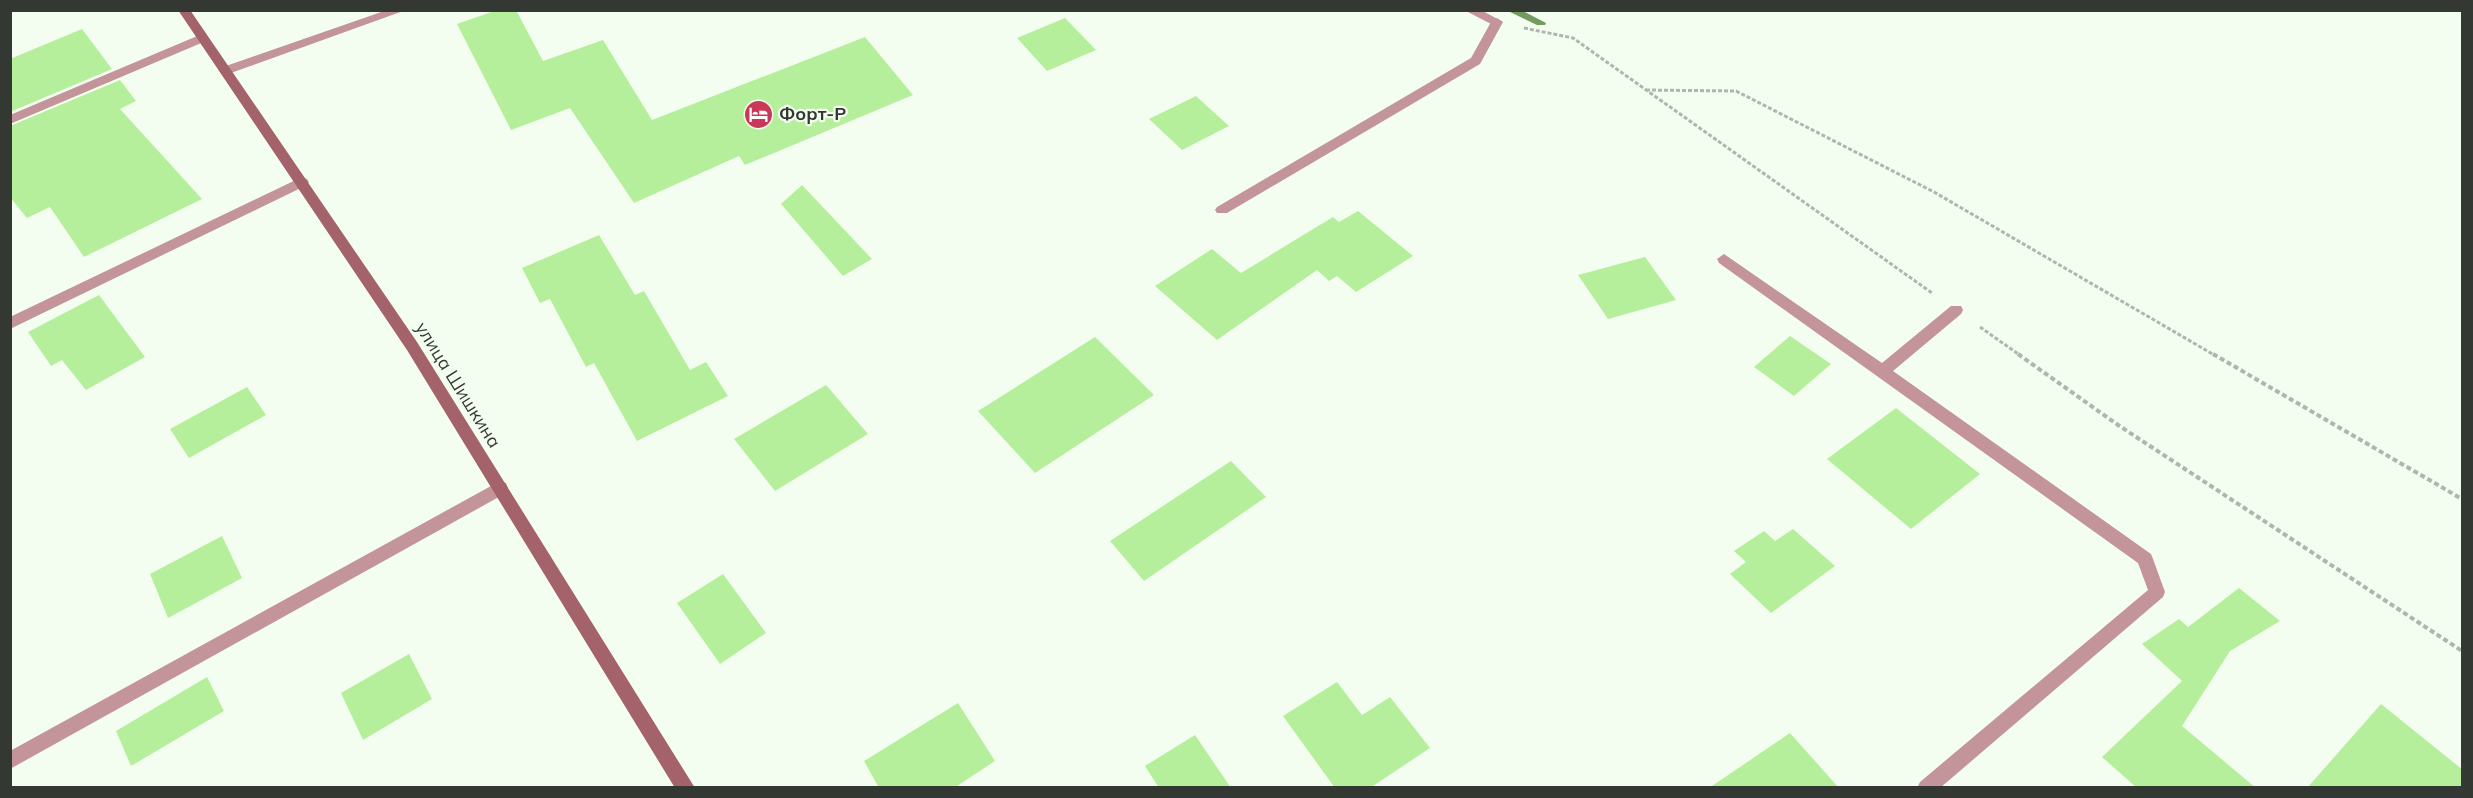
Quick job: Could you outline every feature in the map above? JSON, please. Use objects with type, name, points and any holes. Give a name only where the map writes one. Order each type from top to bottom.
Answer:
[{"type":"street","name":"улица Шишкина","points":[[184,10],[227,70],[412,346],[686,788]]},
{"type":"street","points":[[227,70],[400,10]]},
{"type":"street","points":[[1222,210],[1476,61],[1497,22],[1470,10]]},
{"type":"street","points":[[10,120],[202,38]]},
{"type":"street","points":[[10,324],[302,182]]},
{"type":"street","points":[[1724,259],[2145,559],[2157,592],[1926,788]]},
{"type":"street","points":[[1882,371],[1956,310]]},
{"type":"street","points":[[10,761],[500,488]]},
{"type":"path","points":[[1646,90],[1736,91],[1746,96],[1934,192],[2463,499]]},
{"type":"building","points":[[497,10],[516,10],[543,61],[603,40],[652,120],[865,37],[913,95],[745,165],[739,156],[634,203],[570,108],[511,130],[457,24]]},
{"type":"building","points":[[1065,18],[1096,50],[1047,71],[1017,38]]},
{"type":"building","points":[[82,29],[112,69],[10,112],[10,59]]},
{"type":"building","points":[[120,80],[136,101],[120,109],[202,199],[84,257],[50,207],[27,218],[10,197],[10,126]]},
{"type":"building","points":[[1196,96],[1229,126],[1182,150],[1149,119]]},
{"type":"building","points":[[802,185],[872,259],[843,276],[781,204]]},
{"type":"building","points":[[1358,211],[1413,256],[1356,292],[1337,276],[1329,281],[1317,270],[1217,340],[1155,286],[1212,249],[1241,273],[1333,217],[1339,222]]},
{"type":"building","points":[[599,235],[635,295],[644,291],[690,370],[706,362],[728,396],[637,441],[594,363],[586,367],[550,299],[540,303],[522,268]]},
{"type":"building","points":[[1645,257],[1676,300],[1608,319],[1578,275]]},
{"type":"building","points":[[99,295],[145,357],[86,390],[62,360],[51,366],[28,332]]},
{"type":"building","points":[[1790,336],[1831,364],[1794,396],[1754,367]]},
{"type":"building","points":[[1095,337],[1154,395],[1035,473],[978,411]]},
{"type":"building","points":[[826,385],[868,434],[775,491],[734,439]]},
{"type":"building","points":[[247,387],[266,415],[189,458],[170,429]]},
{"type":"building","points":[[1896,408],[1980,474],[1911,529],[1827,459]]},
{"type":"building","points":[[1231,461],[1266,497],[1144,581],[1110,541]]},
{"type":"building","points":[[1793,529],[1835,566],[1771,613],[1730,574],[1746,562],[1734,551],[1764,531],[1775,541]]},
{"type":"building","points":[[222,536],[242,578],[168,618],[150,574]]},
{"type":"building","points":[[723,574],[766,633],[720,664],[677,603]]},
{"type":"building","points":[[2239,588],[2280,621],[2230,651],[2182,726],[2256,788],[2137,788],[2102,757],[2182,681],[2142,644],[2179,619],[2188,627]]},
{"type":"building","points":[[409,654],[432,699],[363,740],[341,693]]},
{"type":"building","points":[[207,677],[224,711],[131,766],[116,731]]},
{"type":"building","points":[[1337,682],[1362,715],[1390,697],[1430,748],[1370,788],[1335,788],[1283,716]]},
{"type":"building","points":[[958,703],[995,761],[954,788],[879,788],[864,761]]},
{"type":"building","points":[[2381,704],[2463,770],[2463,788],[2307,788]]},
{"type":"building","points":[[1790,733],[1839,788],[1709,788]]},
{"type":"building","points":[[1195,735],[1231,788],[1159,788],[1145,766]]},
{"type":"waterway","points":[[1511,10],[1541,23]]},
{"type":"place","name":"Форт-Р","points":[[758,114]]}]
